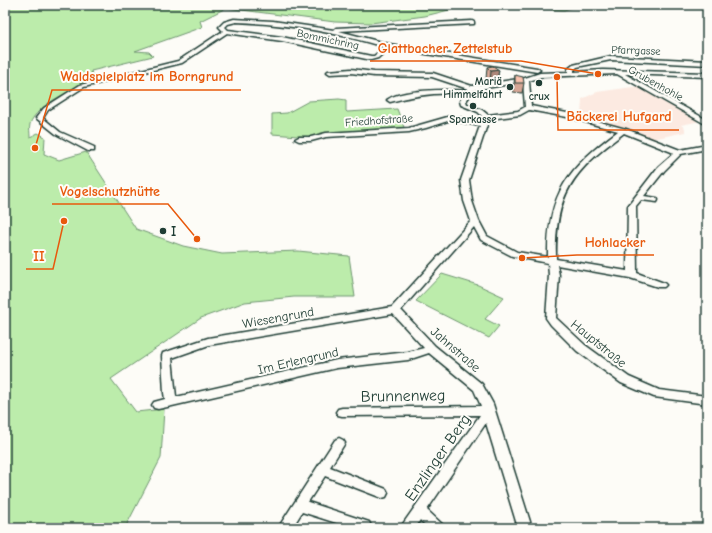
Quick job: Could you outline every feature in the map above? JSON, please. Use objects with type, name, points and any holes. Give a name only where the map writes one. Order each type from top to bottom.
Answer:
[{"type":"street","name":"Bommichring","points":[[236,20],[276,23],[321,30],[388,46],[376,58],[371,58],[282,39],[226,31],[222,27],[223,25],[236,20]]},
{"type":"street","points":[[321,30],[372,26],[472,23]]},
{"type":"street","points":[[91,149],[58,133],[39,118],[46,109],[82,86],[185,60],[226,31]]},
{"type":"street","points":[[388,46],[539,72],[571,74],[617,72],[707,76]]},
{"type":"street","name":"Pfarrgasse","points":[[571,74],[571,68],[589,62],[611,58],[707,63]]},
{"type":"street","points":[[645,59],[654,73]]},
{"type":"street","points":[[530,61],[539,72]]},
{"type":"street","points":[[330,72],[351,71],[374,74],[433,75],[470,91]]},
{"type":"street","points":[[390,100],[455,90],[470,91],[526,80],[539,72]]},
{"type":"street","name":"Grubenhohle","points":[[617,72],[707,123]]},
{"type":"street","points":[[498,77],[509,83]]},
{"type":"street","points":[[526,80],[528,108]]},
{"type":"street","points":[[470,91],[463,101],[464,105],[480,111],[484,121],[465,180],[468,201],[475,221],[484,238],[515,254],[632,276],[661,285]]},
{"type":"street","points":[[484,121],[520,112],[528,108],[560,113],[624,130],[679,152],[707,147]]},
{"type":"street","name":"Friedhofstraße","points":[[300,139],[311,139],[326,135],[424,128],[444,119],[451,118],[484,121]]},
{"type":"street","name":"Hauptstraße","points":[[624,130],[592,153],[574,172],[563,192],[553,225],[552,261],[554,275],[551,318],[554,324],[581,348],[625,380],[658,394],[707,400]]},
{"type":"street","points":[[632,276],[632,206],[661,169],[679,152]]},
{"type":"street","points":[[639,197],[654,200]]},
{"type":"street","points":[[395,310],[475,221]]},
{"type":"street","name":"Jahnstraße","points":[[395,310],[431,349],[478,387],[487,406],[525,528]]},
{"type":"street","name":"Wiesengrund","points":[[172,402],[169,393],[167,356],[208,342],[395,310]]},
{"type":"street","name":"Im Erlengrund","points":[[158,406],[337,364],[408,356],[431,349]]},
{"type":"street","name":"Brunnenweg","points":[[342,412],[487,406]]},
{"type":"street","name":"Enzlinger Berg","points":[[407,528],[454,462],[487,406]]},
{"type":"street","points":[[285,528],[339,443]]},
{"type":"street","points":[[322,469],[382,493]]},
{"type":"street","points":[[299,505],[364,526]]},
{"type":"street","points":[[419,510],[437,528]]},
{"type":"shaded area","points":[[640,86],[701,121],[681,125],[685,128],[685,132],[653,139],[633,131],[581,116],[582,99],[597,92]]},
{"type":"green space","points":[[5,5],[469,5],[425,16],[371,23],[335,22],[226,8],[200,21],[202,27],[135,51],[149,52],[153,56],[91,71],[94,81],[67,92],[40,110],[34,117],[30,124],[30,137],[38,133],[45,137],[44,154],[59,160],[86,152],[136,229],[183,246],[222,254],[298,251],[349,256],[355,297],[294,297],[245,302],[201,318],[111,379],[136,412],[164,409],[161,458],[125,528],[5,528]]},
{"type":"green space","points":[[470,5],[581,5],[564,10]]},
{"type":"green space","points":[[346,100],[347,112],[397,109],[405,130],[321,134],[311,137],[272,134],[272,114],[287,113],[309,101]]},
{"type":"green space","points":[[442,274],[478,285],[504,297],[485,319],[499,326],[489,338],[416,301]]},
{"type":"building","points":[[493,66],[499,70],[491,71],[487,67]]},
{"type":"building","points":[[515,75],[523,77],[524,83],[515,83]]},
{"type":"place","name":"Glattbacher Zettelstub","points":[[598,74]]},
{"type":"place","name":"Bäckerei Hufgard","points":[[557,77]]},
{"type":"place","name":"crux","points":[[539,83]]},
{"type":"place","name":"Mariä Himmelfahrt","points":[[510,87]]},
{"type":"place","name":"Sparkasse","points":[[473,106]]},
{"type":"place","name":"Waldspielplatz im Borngrund","points":[[35,148]]},
{"type":"place","name":"II","points":[[64,221]]},
{"type":"place","name":"I","points":[[163,231]]},
{"type":"place","name":"Vogelschutzhütte","points":[[197,239]]},
{"type":"place","name":"Hohlacker","points":[[522,258]]}]
